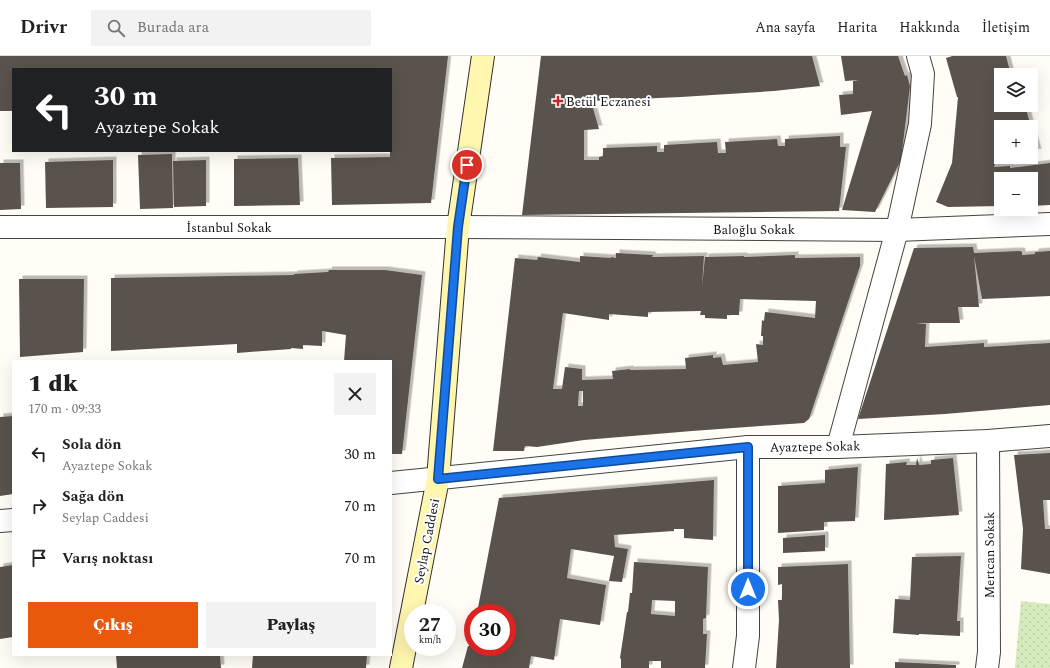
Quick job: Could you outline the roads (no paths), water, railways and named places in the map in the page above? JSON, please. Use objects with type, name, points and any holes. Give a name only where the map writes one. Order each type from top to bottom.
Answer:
[{"type":"main road","name":"Seylap Caddesi","points":[[401,668],[438,479],[458,227],[483,56]]},
{"type":"street","points":[[838,447],[897,230],[920,124],[923,74],[918,56]]},
{"type":"street","name":"Baloğlu Sokak","points":[[458,227],[897,230],[1050,224]]},
{"type":"street","name":"İstanbul Sokak","points":[[0,227],[458,227]]},
{"type":"street","name":"Ayaztepe Sokak","points":[[392,483],[748,447],[838,447],[988,441],[1050,436]]},
{"type":"street","name":"Mertcan Sokak","points":[[987,668],[989,652],[988,441]]},
{"type":"street","points":[[744,668],[748,636],[748,447]]},
{"type":"street","points":[[0,521],[12,520]]},
{"type":"place","name":"Betül Eczanesi","points":[[558,101]]}]
